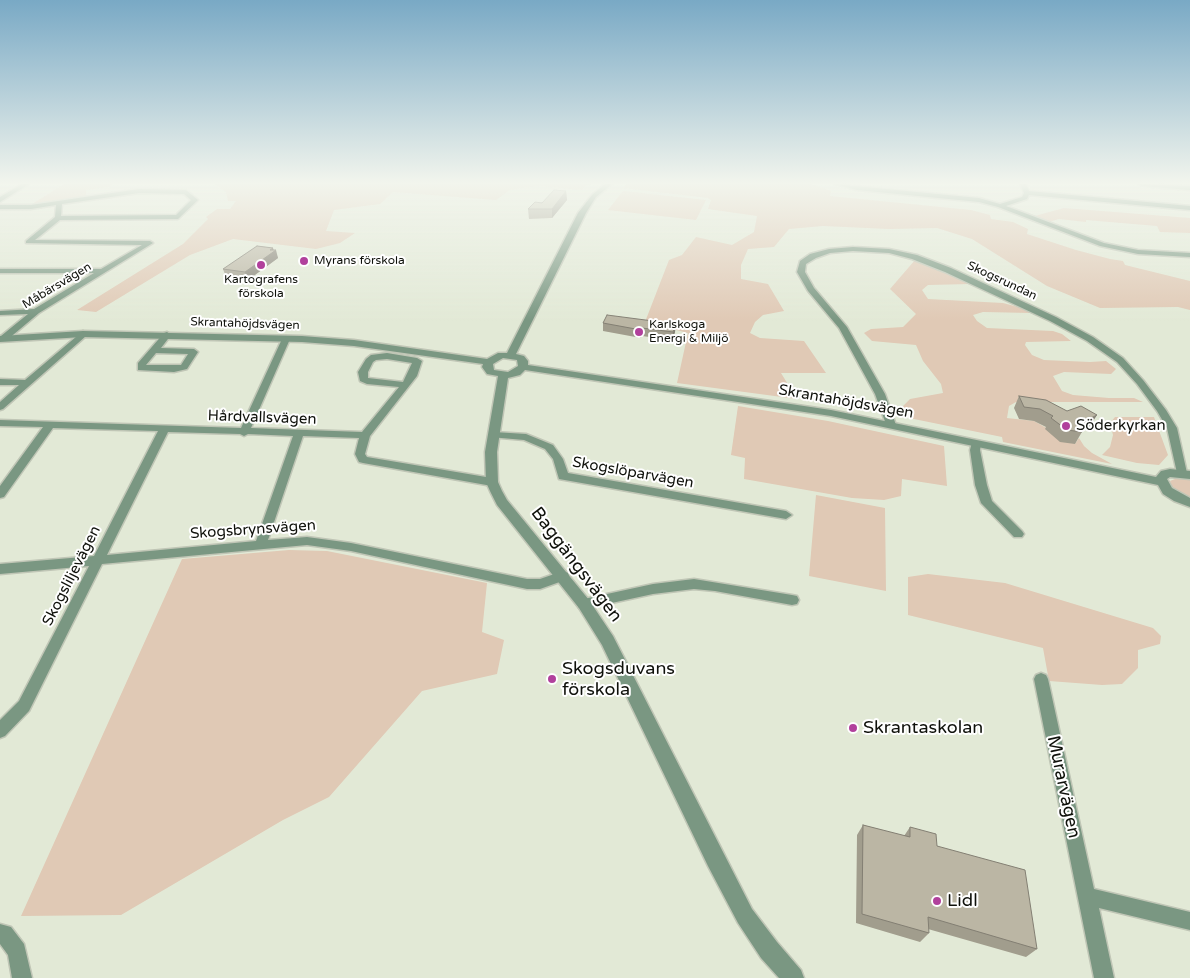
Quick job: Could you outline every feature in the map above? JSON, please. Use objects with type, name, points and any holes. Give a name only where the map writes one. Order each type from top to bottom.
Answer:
[{"type":"street","name":"Måbärsvägen","points":[[2,338],[36,310],[150,243],[29,242],[28,240],[42,230]]},
{"type":"street","points":[[511,355],[574,230]]},
{"type":"street","points":[[1062,230],[1102,245],[1141,252],[1190,255]]},
{"type":"street","name":"Skogsrundan","points":[[891,425],[880,394],[843,327],[805,280],[801,270],[802,263],[813,256],[829,251],[853,249],[880,250],[914,257],[948,270],[1053,319],[1090,339],[1120,360],[1140,382],[1161,410],[1172,428],[1186,474]]},
{"type":"street","points":[[0,271],[102,272]]},
{"type":"street","points":[[0,313],[36,310]]},
{"type":"street","points":[[0,407],[83,334]]},
{"type":"street","name":"Skrantahöjdsvägen","points":[[2,338],[83,334],[286,339],[354,343],[488,362]]},
{"type":"street","points":[[154,350],[194,352],[193,355],[181,368],[141,368],[141,365],[154,350],[167,335]]},
{"type":"street","points":[[244,432],[286,339]]},
{"type":"street","points":[[511,355],[522,360],[523,367],[516,373],[503,375],[489,370],[488,362],[499,356],[511,355]]},
{"type":"street","points":[[406,385],[363,379],[363,372],[369,361],[374,358],[387,356],[417,362],[412,376],[406,385],[365,435],[360,454],[362,460],[492,482]]},
{"type":"street","name":"Skrantahöjdsvägen","points":[[523,367],[831,413],[1161,482]]},
{"type":"street","name":"Baggängsvägen","points":[[503,375],[491,452],[492,482],[502,502],[563,576],[608,641],[745,916],[769,950],[793,978]]},
{"type":"street","points":[[0,382],[28,383]]},
{"type":"street","name":"Hårdvallsvägen","points":[[0,424],[365,435]]},
{"type":"street","points":[[0,494],[50,425]]},
{"type":"street","name":"Skogsliljevägen","points":[[0,731],[24,706],[33,690],[164,430]]},
{"type":"street","points":[[260,544],[298,434]]},
{"type":"street","name":"Skogslöparvägen","points":[[494,435],[530,438],[549,446],[558,459],[563,476],[786,515]]},
{"type":"street","points":[[976,444],[975,450],[981,485],[987,503],[1018,534]]},
{"type":"street","points":[[1186,474],[1166,474],[1161,479],[1161,482],[1172,495],[1190,503]]},
{"type":"street","name":"Skogsbrynsvägen","points":[[0,568],[307,541],[324,542],[527,584],[540,584],[563,576]]},
{"type":"street","points":[[584,604],[653,589],[694,584],[792,600]]},
{"type":"street","name":"Murarvägen","points":[[1041,679],[1104,978]]},
{"type":"street","points":[[1086,896],[1190,921]]},
{"type":"street","points":[[0,933],[4,934],[17,951],[22,978]]},
{"type":"shaded area","points":[[197,230],[327,230],[355,233],[340,243],[316,249],[233,239],[190,255],[96,312],[77,310],[183,244]]},
{"type":"shaded area","points":[[754,230],[788,230],[774,247],[748,249],[741,265],[741,279],[768,284],[784,311],[763,315],[755,322],[750,333],[760,338],[804,341],[826,373],[781,373],[797,399],[677,383],[688,333],[645,322],[669,260],[682,255],[696,237],[732,245],[754,232]]},
{"type":"shaded area","points":[[942,230],[1028,230],[1027,234],[1076,250],[1123,261],[1125,265],[1190,281],[1190,310],[1178,307],[1100,308],[1047,286],[972,239]]},
{"type":"shaded area","points":[[1159,230],[1190,230],[1190,233],[1160,232]]},
{"type":"shaded area","points":[[915,260],[970,284],[928,285],[922,290],[928,299],[1003,303],[1018,307],[1032,313],[983,312],[973,315],[977,321],[987,328],[1053,331],[1062,334],[1071,341],[1026,342],[1025,345],[1032,355],[1044,360],[1106,361],[1116,369],[1111,374],[1064,372],[1053,376],[1062,391],[1073,395],[1134,398],[1143,402],[1016,402],[1009,406],[1007,418],[1034,421],[1075,444],[1079,438],[1092,453],[1112,464],[1003,442],[1002,437],[909,418],[901,408],[910,399],[943,393],[941,384],[923,361],[916,345],[872,341],[864,333],[871,329],[903,327],[916,314],[890,289]]},
{"type":"shaded area","points":[[738,406],[828,421],[944,446],[947,486],[902,479],[901,496],[884,500],[852,498],[744,479],[745,458],[731,455]]},
{"type":"shaded area","points":[[1115,417],[1154,417],[1168,455],[1159,465],[1137,463],[1102,455],[1110,447],[1113,435],[1110,423]]},
{"type":"shaded area","points":[[1180,477],[1190,479],[1190,498],[1172,487],[1170,481]]},
{"type":"shaded area","points":[[816,495],[885,508],[886,591],[809,576]]},
{"type":"shaded area","points":[[289,550],[327,551],[487,583],[482,632],[504,640],[497,674],[422,691],[329,797],[283,820],[121,915],[21,916],[182,559]]},
{"type":"shaded area","points":[[928,574],[1005,583],[1153,628],[1161,636],[1160,644],[1138,650],[1138,668],[1122,684],[1102,685],[1049,681],[1043,648],[908,615],[908,577]]},
{"type":"building","points":[[257,246],[276,250],[245,272],[223,269]]},
{"type":"building","points":[[607,315],[676,324],[673,332],[642,328],[641,330],[603,323]]},
{"type":"building","points":[[1019,396],[1046,400],[1067,411],[1081,406],[1097,415],[1085,421],[1087,423],[1082,432],[1067,430],[1051,418],[1053,416],[1040,409],[1024,407]]},
{"type":"building","name":"Lidl","points":[[863,825],[910,837],[910,827],[936,834],[937,846],[1025,870],[1037,949],[928,917],[929,933],[862,914]]},
{"type":"place","name":"Myrans förskola","points":[[304,261]]},
{"type":"place","name":"Kartografens förskola","points":[[261,265]]},
{"type":"place","name":"Karlskoga Energi & Miljö","points":[[639,332]]},
{"type":"place","name":"Söderkyrkan","points":[[1066,426]]},
{"type":"place","name":"Skogsduvans förskola","points":[[552,679]]},
{"type":"place","name":"Skrantaskolan","points":[[853,728]]},
{"type":"place","name":"Lidl","points":[[937,901]]}]
